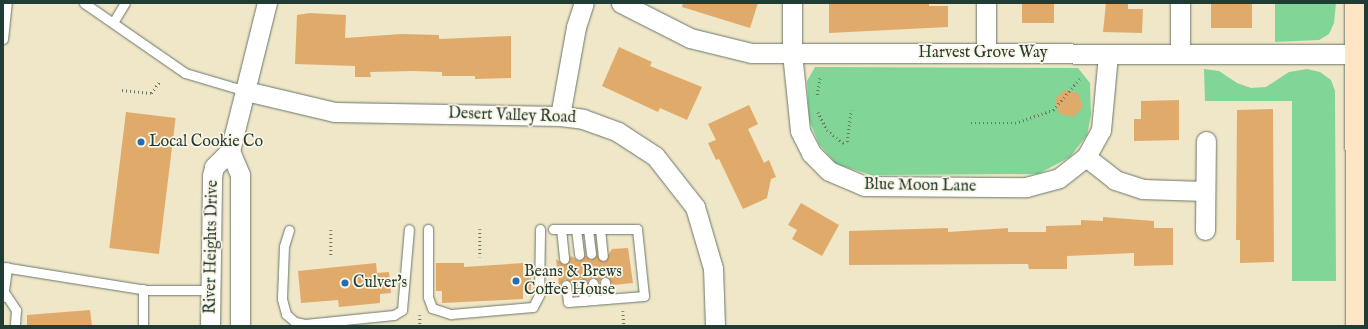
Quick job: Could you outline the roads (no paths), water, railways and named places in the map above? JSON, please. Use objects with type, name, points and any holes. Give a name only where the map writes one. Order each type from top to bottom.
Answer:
[{"type":"street","name":"River Heights Drive","points":[[210,326],[212,176],[214,167],[230,150],[267,3]]},
{"type":"street","points":[[560,116],[576,27],[584,3]]},
{"type":"street","name":"Harvest Grove Way","points":[[621,3],[710,45],[752,53],[1356,54]]},
{"type":"street","name":"Blue Moon Lane","points":[[792,3],[792,53],[797,119],[805,142],[829,171],[852,183],[877,187],[1026,187],[1059,178],[1086,157]]},
{"type":"street","points":[[986,3],[986,53]]},
{"type":"street","points":[[1180,3],[1180,54]]},
{"type":"street","points":[[1356,3],[1357,326]]},
{"type":"street","points":[[1108,54],[1105,115],[1086,157],[1115,180],[1142,189],[1205,191]]},
{"type":"street","name":"Desert Valley Road","points":[[246,91],[336,112],[560,116],[598,124],[637,143],[670,171],[684,188],[710,247],[715,326]]},
{"type":"street","points":[[1205,230],[1206,141]]},
{"type":"street","name":"River Heights Drive","points":[[230,150],[240,174],[240,326]]},
{"type":"lane","points":[[3,39],[7,3]]},
{"type":"lane","points":[[84,3],[114,21],[145,48],[185,73],[246,91]]},
{"type":"lane","points":[[114,21],[125,3]]},
{"type":"lane","points":[[289,230],[284,246],[282,299],[286,314],[295,322],[305,324],[394,315],[402,310],[409,229]]},
{"type":"lane","points":[[428,229],[428,297],[432,308],[451,314],[533,307],[539,295],[540,229]]},
{"type":"lane","points":[[564,259],[557,229],[637,229],[644,296],[568,302],[566,285]]},
{"type":"lane","points":[[576,229],[579,255]]},
{"type":"lane","points":[[588,229],[591,254]]},
{"type":"lane","points":[[600,229],[603,256]]},
{"type":"lane","points":[[15,326],[16,310],[3,294],[5,267],[143,289],[210,290]]},
{"type":"lane","points":[[605,282],[607,299]]},
{"type":"lane","points":[[593,283],[595,300]]},
{"type":"lane","points":[[582,284],[584,300]]},
{"type":"lane","points":[[143,289],[143,326]]},
{"type":"place","name":"Local Cookie Co","points":[[141,142]]},
{"type":"place","name":"Beans & Brews Coffee House","points":[[516,281]]},
{"type":"place","name":"Culver's","points":[[345,283]]}]
